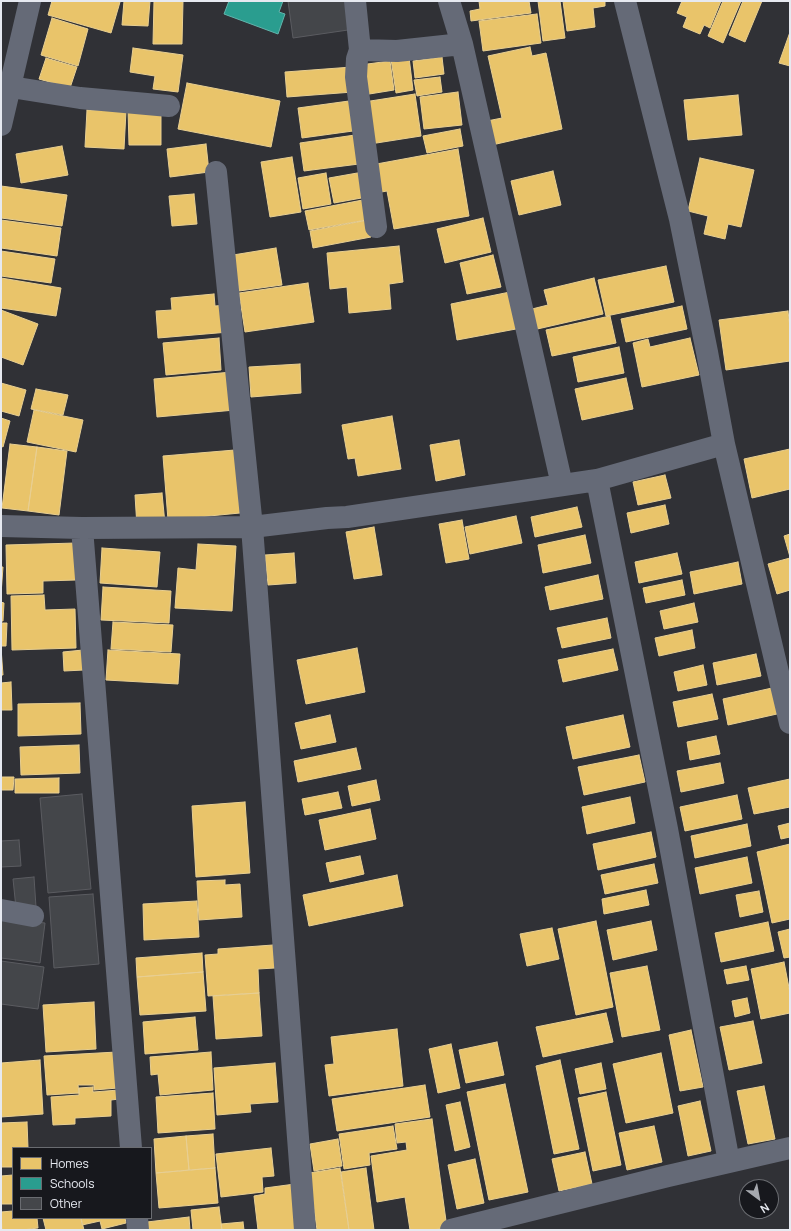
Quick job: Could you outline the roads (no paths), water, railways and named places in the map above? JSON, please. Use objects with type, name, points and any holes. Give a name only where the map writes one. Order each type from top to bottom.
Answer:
[{"type":"street","points":[[1,125],[30,1]]},
{"type":"street","points":[[355,1],[360,50],[357,59],[356,77],[376,227]]},
{"type":"street","points":[[449,1],[462,44],[562,485]]},
{"type":"street","points":[[625,1],[680,219],[724,444],[790,723]]},
{"type":"street","points":[[360,50],[397,51],[462,44]]},
{"type":"street","points":[[11,87],[80,98],[169,106]]},
{"type":"street","points":[[216,172],[252,527],[305,1230]]},
{"type":"street","points":[[1,526],[82,528],[252,527],[347,517],[597,480],[724,444]]},
{"type":"street","points":[[597,480],[665,821],[729,1162]]},
{"type":"street","points":[[82,528],[131,1147]]},
{"type":"street","points":[[1,910],[33,916]]},
{"type":"street","points":[[451,1230],[790,1148]]},
{"type":"street","points":[[137,1219],[138,1230]]}]
